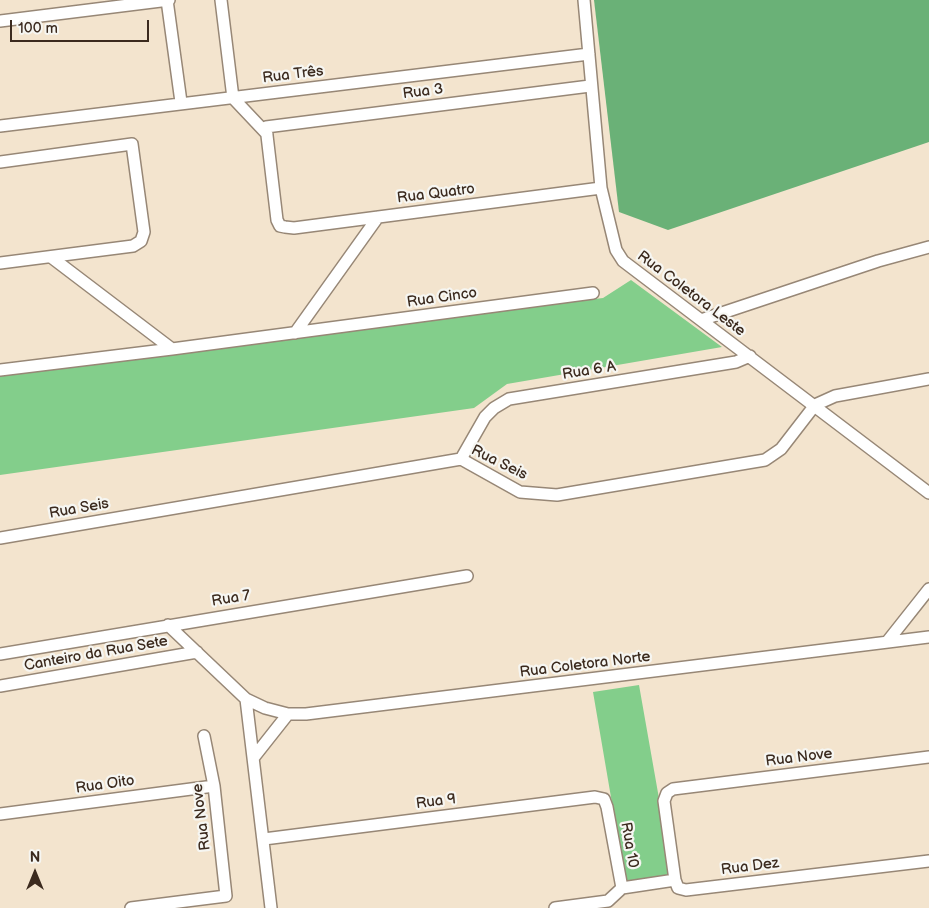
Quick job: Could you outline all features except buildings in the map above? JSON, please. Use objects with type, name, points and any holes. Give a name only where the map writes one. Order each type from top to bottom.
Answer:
[{"type":"street","points":[[0,21],[168,0],[181,102]]},
{"type":"street","points":[[220,0],[233,98],[267,134]]},
{"type":"street","name":"Rua Coletora Leste","points":[[584,0],[590,86],[601,188],[616,250],[623,261],[929,493]]},
{"type":"street","name":"Rua Três","points":[[0,126],[181,102],[233,98],[589,54]]},
{"type":"street","name":"Rua 3","points":[[267,134],[266,127],[590,86]]},
{"type":"street","name":"Rua Quatro","points":[[267,134],[280,226],[294,228],[601,188]]},
{"type":"street","points":[[0,162],[132,144],[144,232],[141,240],[133,246],[0,263]]},
{"type":"street","points":[[295,333],[378,217]]},
{"type":"street","points":[[701,320],[878,261],[929,247]]},
{"type":"street","points":[[51,257],[172,349]]},
{"type":"street","name":"Rua Cinco","points":[[0,370],[593,293]]},
{"type":"street","name":"Rua 6 A","points":[[461,459],[485,417],[494,408],[509,399],[736,362],[750,356]]},
{"type":"street","name":"Rua Seis","points":[[0,538],[461,459],[520,492],[557,495],[765,460],[781,449],[815,405],[835,396],[856,391],[929,379]]},
{"type":"street","name":"Rua 7","points":[[0,654],[466,576]]},
{"type":"street","points":[[887,642],[929,589]]},
{"type":"street","name":"Rua Coletora Norte","points":[[168,625],[246,698],[265,708],[288,714],[316,713],[929,637]]},
{"type":"street","name":"Canteiro da Rua Sete","points":[[0,686],[197,652]]},
{"type":"street","points":[[246,698],[271,908]]},
{"type":"street","points":[[254,757],[288,714]]},
{"type":"street","name":"Rua Nove","points":[[131,908],[226,896],[214,786],[204,736]]},
{"type":"street","name":"Rua Nove","points":[[675,880],[664,801],[667,793],[673,789],[929,757]]},
{"type":"street","name":"Rua Oito","points":[[0,814],[214,786]]},
{"type":"street","name":"Rua 9","points":[[264,838],[595,797],[604,799],[607,807]]},
{"type":"street","name":"Rua 10","points":[[607,807],[622,888]]},
{"type":"street","name":"Rua Dez","points":[[675,880],[678,888],[686,890],[929,861]]},
{"type":"street","points":[[560,908],[608,901],[622,888],[675,880]]},
{"type":"green space","points":[[594,0],[929,0],[929,142],[668,230],[619,212]]},
{"type":"green space","points":[[631,280],[722,347],[507,384],[474,408],[0,475],[0,368],[603,298]]},
{"type":"green space","points":[[639,685],[673,878],[626,885],[593,692]]}]
